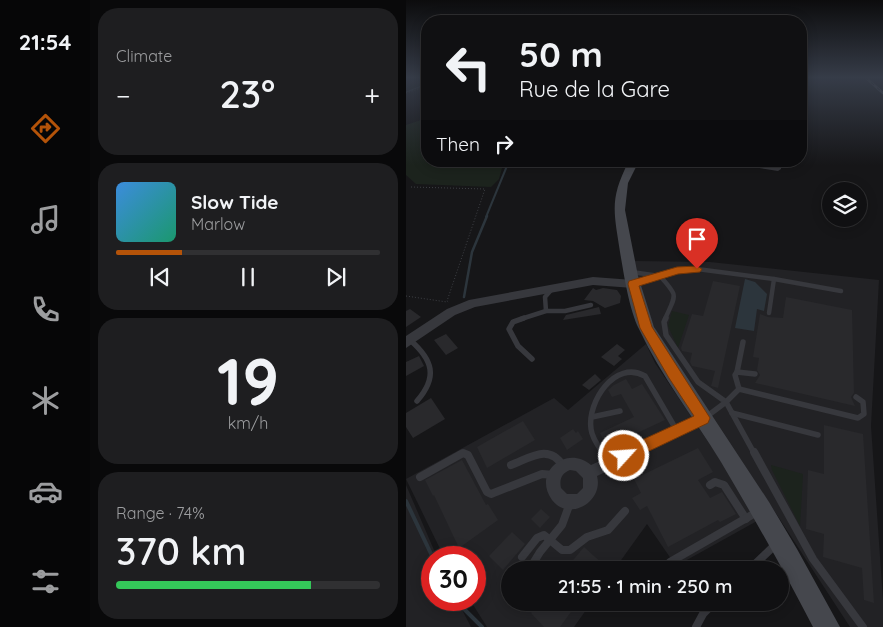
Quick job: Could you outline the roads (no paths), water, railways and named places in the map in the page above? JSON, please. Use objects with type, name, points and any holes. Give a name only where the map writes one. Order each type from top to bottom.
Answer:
[{"type":"main road","points":[[631,167],[623,184],[619,210],[631,276],[646,328],[703,418],[754,514],[780,541],[827,627]]},
{"type":"street","points":[[408,342],[462,306],[546,292],[593,281],[631,276]]},
{"type":"street","points":[[589,473],[703,418]]},
{"type":"street","points":[[576,464],[586,468],[589,473],[591,479],[588,492],[577,500],[570,502],[558,498],[554,493],[552,487],[559,471],[576,464]]},
{"type":"lane","points":[[631,276],[660,276],[677,270],[697,269],[774,279],[841,291]]},
{"type":"lane","points":[[631,276],[660,276],[674,291],[675,296],[664,322],[666,334],[698,382],[726,402],[813,559],[863,627]]},
{"type":"lane","points":[[768,313],[774,279]]},
{"type":"lane","points":[[546,292],[546,311]]},
{"type":"lane","points":[[532,358],[519,348],[513,340],[510,326],[518,319],[546,311],[565,311],[591,305]]},
{"type":"lane","points":[[408,342],[421,348],[429,360],[431,374],[429,388],[417,400]]},
{"type":"lane","points":[[740,389],[736,375],[743,342]]},
{"type":"lane","points":[[610,463],[590,431],[592,417],[596,399],[604,386],[628,372],[638,372],[645,376],[677,431]]},
{"type":"lane","points":[[737,372],[755,374]]},
{"type":"lane","points":[[703,418],[726,402],[740,389]]},
{"type":"lane","points":[[740,389],[858,418],[864,414],[863,402],[856,397]]},
{"type":"lane","points":[[592,417],[620,411]]},
{"type":"lane","points":[[732,412],[818,435]]},
{"type":"lane","points":[[420,476],[463,453],[468,455],[487,492],[491,494],[542,474],[559,471],[556,456],[548,453],[543,453],[511,465]]},
{"type":"lane","points":[[672,561],[754,514],[724,485],[715,482],[710,485]]},
{"type":"lane","points":[[534,561],[564,521],[570,502]]},
{"type":"lane","points":[[522,557],[540,536],[544,535],[562,550],[570,550],[587,537],[608,530],[625,511]]},
{"type":"lane","points":[[759,561],[780,541]]},
{"type":"lane","points":[[696,627],[706,611]]},
{"type":"waterway","points":[[486,217],[507,167]]},
{"type":"waterway","points":[[464,297],[472,252],[487,216]]},
{"type":"waterway","points":[[406,501],[427,546]]},
{"type":"waterway","points":[[466,611],[482,627]]}]
